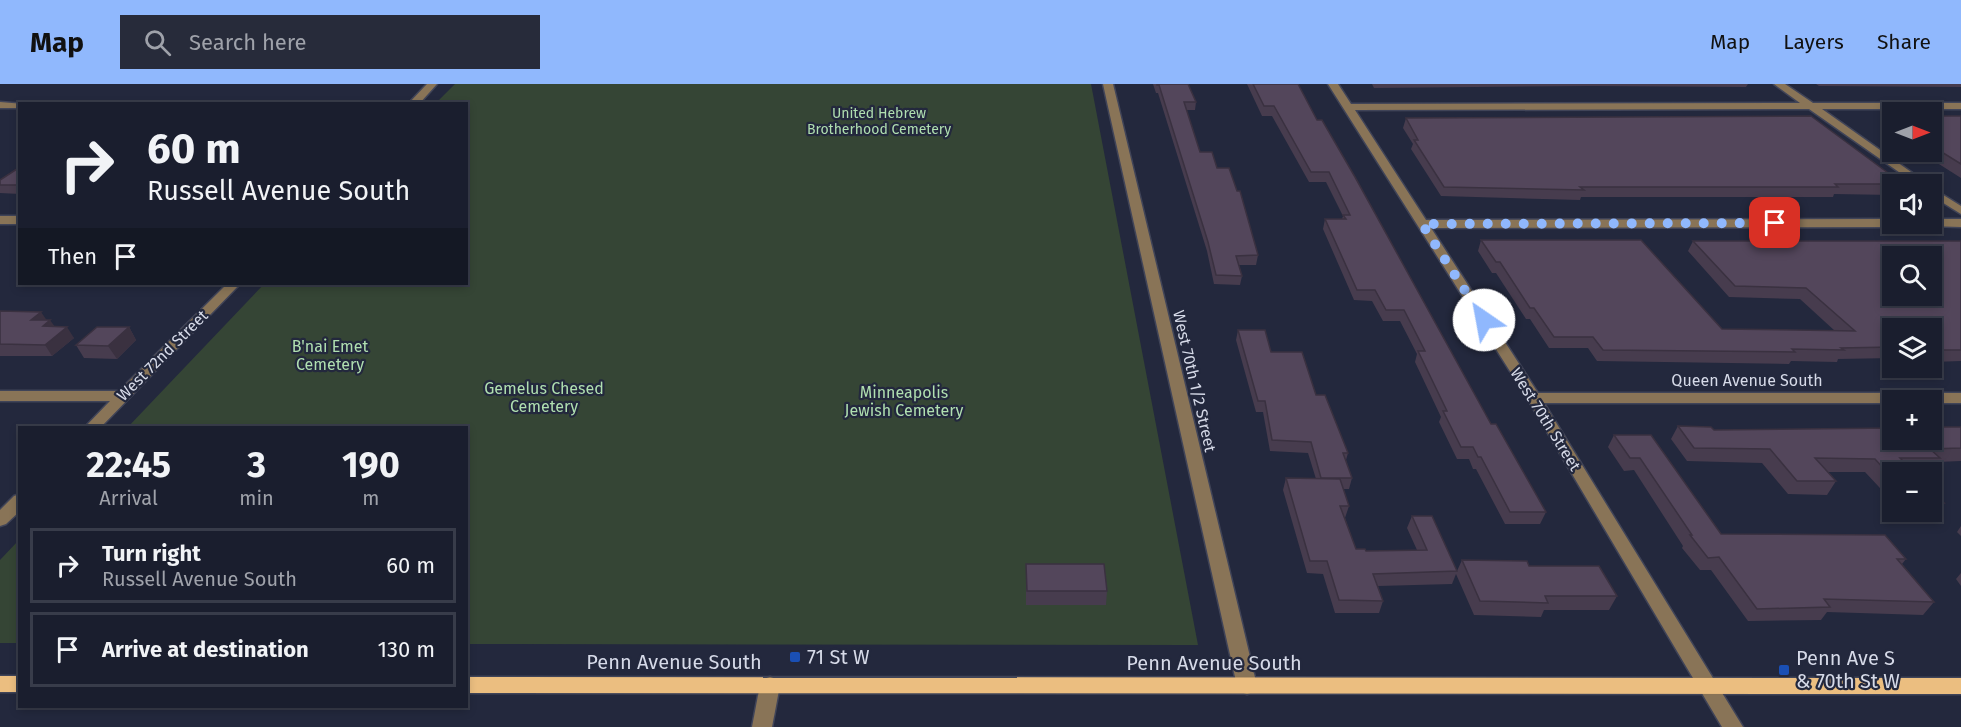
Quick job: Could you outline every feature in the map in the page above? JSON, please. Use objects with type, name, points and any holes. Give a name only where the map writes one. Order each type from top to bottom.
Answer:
[{"type":"main road","points":[[0,684],[18,684]]},
{"type":"main road","name":"Penn Avenue South","points":[[468,685],[1961,686]]},
{"type":"street","points":[[415,102],[432,84]]},
{"type":"street","name":"West 70th 1/2 Street","points":[[1108,84],[1247,686]]},
{"type":"street","name":"West 70th Street","points":[[1333,84],[1534,399],[1732,727]]},
{"type":"street","points":[[1779,84],[1909,174]]},
{"type":"street","points":[[0,105],[18,105]]},
{"type":"street","points":[[1348,107],[1961,106]]},
{"type":"street","points":[[1942,197],[1961,211]]},
{"type":"street","points":[[0,220],[18,220]]},
{"type":"street","points":[[1422,224],[1882,223]]},
{"type":"street","points":[[1942,223],[1961,223]]},
{"type":"street","name":"West 72nd Street","points":[[93,426],[233,285]]},
{"type":"street","points":[[0,396],[121,396]]},
{"type":"street","name":"Queen Avenue South","points":[[1534,399],[1961,398]]},
{"type":"street","points":[[0,520],[18,502]]},
{"type":"street","points":[[762,727],[770,685]]},
{"type":"green space","name":"Minneapolis Jewish Cemetery","points":[[455,84],[1091,84],[1198,645],[468,644],[468,426],[129,426],[263,285],[468,285],[468,102],[437,102]]},
{"type":"green space","points":[[18,541],[18,643],[0,643],[0,560]]},
{"type":"building","points":[[1157,84],[1188,84],[1196,102],[1184,102],[1200,152],[1212,152],[1217,168],[1229,168],[1237,191],[1240,191],[1258,255],[1236,256],[1242,276],[1216,275],[1208,242]]},
{"type":"building","points":[[1253,84],[1298,84],[1317,120],[1322,120],[1355,177],[1491,424],[1496,424],[1546,512],[1510,512],[1481,457],[1478,457],[1473,447],[1461,447],[1443,411],[1447,411],[1418,351],[1425,351],[1404,310],[1386,310],[1375,290],[1357,290],[1325,219],[1346,219],[1343,215],[1350,215],[1329,172],[1311,172],[1274,106],[1264,106]]},
{"type":"building","points":[[1811,116],[1889,174],[1882,174],[1882,184],[1835,184],[1838,187],[1580,187],[1584,190],[1444,187],[1414,140],[1418,140],[1406,118]]},
{"type":"building","points":[[1942,116],[1961,116],[1961,164],[1942,152]]},
{"type":"building","points":[[18,168],[18,185],[0,185],[0,180]]},
{"type":"building","points":[[1481,240],[1641,240],[1722,329],[1855,331],[1806,288],[1735,286],[1693,241],[1961,241],[1961,350],[1942,350],[1942,318],[1882,318],[1882,347],[1841,348],[1844,350],[1792,349],[1795,352],[1603,350],[1593,337],[1554,337],[1534,308],[1530,308],[1500,262],[1496,262]]},
{"type":"building","points":[[0,311],[41,312],[31,320],[50,320],[43,326],[67,327],[45,345],[0,344]]},
{"type":"building","points":[[97,327],[129,327],[108,346],[76,345]]},
{"type":"building","points":[[1238,330],[1265,330],[1271,352],[1302,352],[1316,395],[1325,395],[1348,453],[1343,453],[1352,478],[1321,478],[1311,442],[1272,440],[1265,401],[1258,401]]},
{"type":"building","points":[[1678,426],[1711,427],[1714,430],[1882,428],[1882,450],[1931,450],[1940,458],[1900,458],[1904,462],[1882,462],[1882,467],[1875,459],[1815,458],[1836,481],[1797,481],[1770,449],[1694,448]]},
{"type":"building","points":[[1942,427],[1961,427],[1961,448],[1942,449]]},
{"type":"building","points":[[1614,435],[1651,435],[1721,534],[1885,535],[1906,559],[1897,559],[1934,602],[1824,599],[1830,607],[1757,609],[1719,557],[1708,558],[1690,535],[1692,535],[1640,458],[1630,458]]},
{"type":"building","points":[[1286,478],[1340,479],[1349,506],[1340,506],[1356,549],[1366,551],[1427,550],[1412,516],[1432,516],[1457,571],[1373,574],[1383,601],[1339,600],[1327,561],[1310,561]]},
{"type":"building","points":[[1462,560],[1527,561],[1529,566],[1599,566],[1617,596],[1545,596],[1548,603],[1480,601]]},
{"type":"building","points":[[1026,564],[1104,564],[1107,591],[1027,591]]},
{"type":"place","name":"71 St W","points":[[795,657]]},
{"type":"place","name":"Penn Ave S & 70th St W","points":[[1784,670]]},
{"type":"route","points":[[1484,320],[1422,224],[1775,223]]},
{"type":"park label","name":"United Hebrew Brotherhood Cemetery","points":[[879,122]]},
{"type":"park label","name":"B'nai Emet Cemetery","points":[[330,355]]},
{"type":"park label","name":"Gemelus Chesed Cemetery","points":[[544,397]]}]
